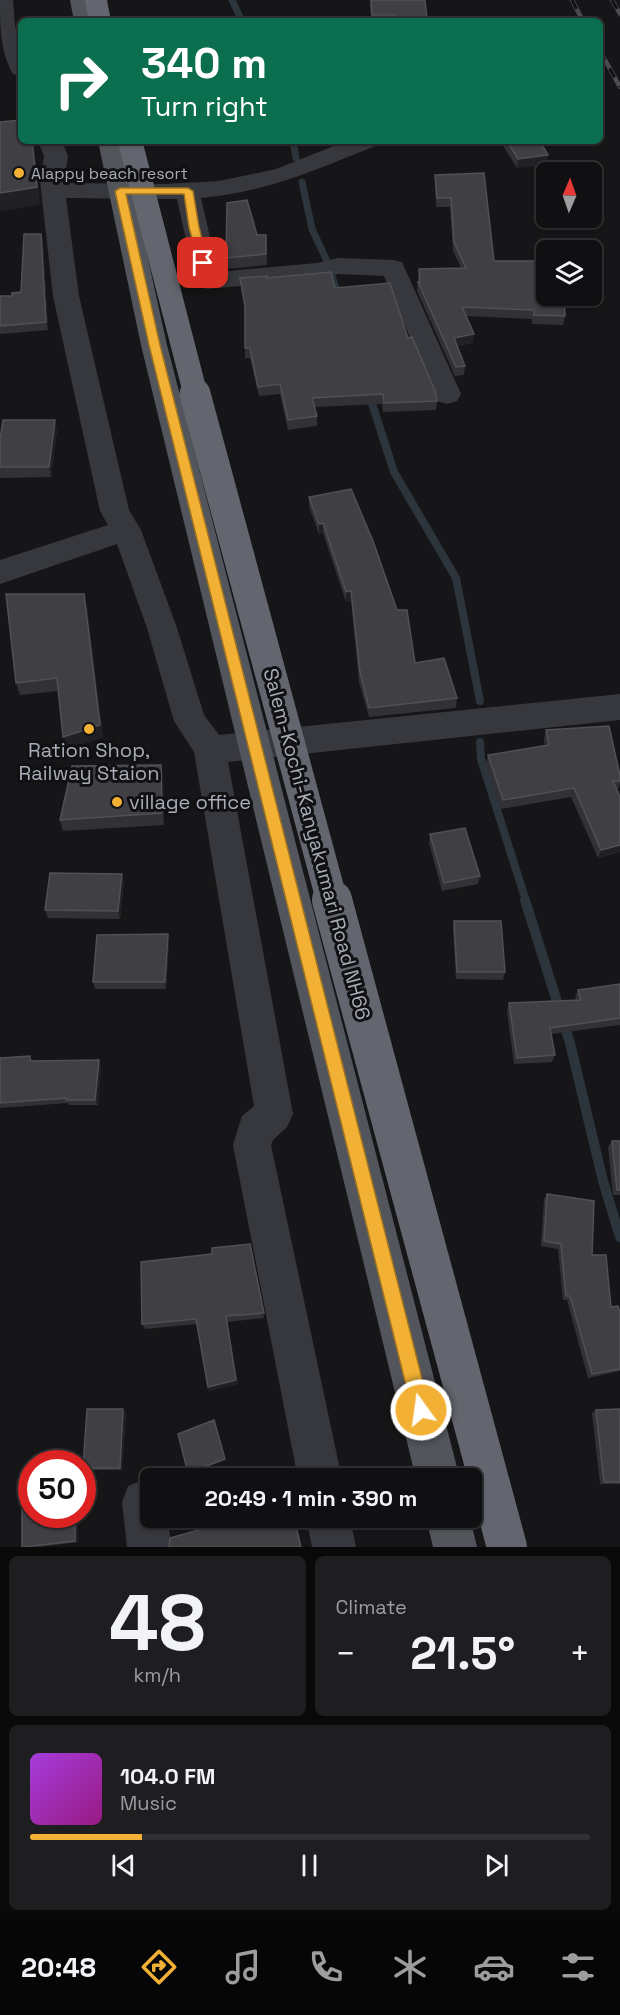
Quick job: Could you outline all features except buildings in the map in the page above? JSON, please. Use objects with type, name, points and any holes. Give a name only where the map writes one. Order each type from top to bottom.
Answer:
[{"type":"highway","points":[[96,0],[99,18]]},
{"type":"highway","name":"Salem-Kochi-Kanyakumari Road NH66","points":[[131,144],[166,286],[507,1547]]},
{"type":"main road","points":[[81,0],[84,18]]},
{"type":"main road","points":[[111,144],[154,345],[435,1468]]},
{"type":"main road","points":[[450,1528],[455,1547]]},
{"type":"street","points":[[2,0],[4,26],[18,61]]},
{"type":"street","points":[[51,144],[56,156],[53,167],[53,190],[66,296],[115,512],[126,530],[162,628],[190,721],[210,750],[274,1114],[256,1129],[252,1145],[318,1468]]},
{"type":"street","points":[[53,190],[188,191],[227,188],[282,176],[360,144]]},
{"type":"street","points":[[188,191],[194,227],[208,281],[327,268],[393,268],[447,394]]},
{"type":"street","points":[[0,572],[126,530]]},
{"type":"street","points":[[210,750],[620,706]]},
{"type":"street","points":[[147,1528],[149,1547]]},
{"type":"street","points":[[330,1528],[334,1547]]},
{"type":"waterway","points":[[232,0],[241,18]]},
{"type":"waterway","points":[[294,144],[296,158]]},
{"type":"waterway","points":[[302,182],[312,229],[327,261],[340,300]]},
{"type":"waterway","points":[[369,394],[394,472],[456,578],[480,701]]},
{"type":"waterway","points":[[480,742],[481,759],[526,901]]},
{"type":"waterway","points":[[525,900],[570,1043],[603,1181],[620,1237]]},
{"type":"railway","points":[[572,0],[581,18]]},
{"type":"railway","points":[[612,0],[620,14]]},
{"type":"railway","points":[[603,56],[620,87]]},
{"type":"place","name":"Alappy beach resort","points":[[19,173]]},
{"type":"place","name":"Ration Shop, Railway Staion","points":[[89,729]]},
{"type":"place","name":"village office","points":[[117,802]]},
{"type":"route","points":[[203,263],[188,191],[120,191],[154,345],[421,1410]]}]
